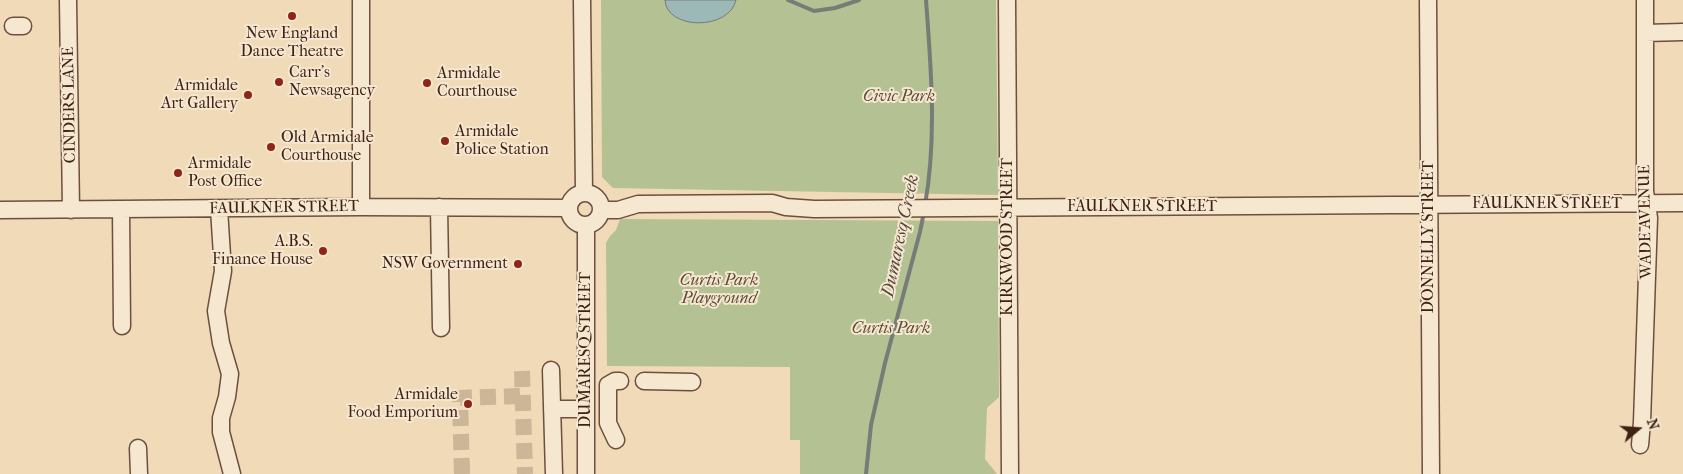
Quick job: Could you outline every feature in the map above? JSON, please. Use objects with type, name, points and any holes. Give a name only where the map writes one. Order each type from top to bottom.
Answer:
[{"type":"street","name":"CINDERS LANE","points":[[68,0],[71,210]]},
{"type":"street","points":[[361,207],[362,0]]},
{"type":"street","points":[[582,0],[584,193]]},
{"type":"street","name":"KIRKWOOD STREET","points":[[1006,0],[1010,474]]},
{"type":"street","name":"DONNELLY STREET","points":[[1428,0],[1431,474]]},
{"type":"street","name":"WADE AVENUE","points":[[1640,445],[1649,218],[1645,191],[1645,0]]},
{"type":"street","points":[[1645,33],[1683,32]]},
{"type":"street","points":[[584,193],[597,197],[601,203],[602,210],[597,221],[586,226],[573,221],[569,208],[574,197],[584,193]]},
{"type":"street","name":"FAULKNER STREET","points":[[602,210],[618,210],[638,204],[772,203],[786,207],[814,209],[1683,203]]},
{"type":"street","name":"FAULKNER STREET","points":[[0,210],[361,207],[569,208]]},
{"type":"street","points":[[439,207],[441,328]]},
{"type":"street","points":[[121,209],[122,326]]},
{"type":"street","points":[[219,209],[223,271],[216,311],[221,343],[230,374],[228,397],[221,418],[221,432],[232,474]]},
{"type":"street","name":"DUMARESQ STREET","points":[[586,226],[586,474]]},
{"type":"street","points":[[551,370],[554,474]]},
{"type":"street","points":[[616,440],[608,423],[608,385],[615,381],[692,382]]},
{"type":"street","points":[[552,410],[586,409]]},
{"type":"street","points":[[138,448],[139,474]]},
{"type":"green space","name":"Civic Park","points":[[601,0],[996,0],[998,195],[613,188],[602,177]]},
{"type":"green space","name":"Curtis Park","points":[[620,219],[998,221],[999,397],[987,408],[985,459],[997,474],[800,474],[800,440],[790,440],[790,367],[607,366],[606,243],[616,230]]},
{"type":"water","points":[[665,0],[736,0],[731,10],[722,17],[711,22],[698,23],[676,17],[668,10]]},
{"type":"waterway","points":[[788,0],[814,11],[835,8],[859,0]]},
{"type":"waterway","name":"Dumaresq Creek","points":[[925,205],[929,180],[932,128],[926,0]]},
{"type":"waterway","name":"Dumaresq Creek","points":[[866,474],[871,425],[924,212]]},
{"type":"tunnel","points":[[522,371],[525,474]]},
{"type":"tunnel","points":[[462,474],[460,398],[523,396]]},
{"type":"place","name":"New England Dance Theatre","points":[[292,16]]},
{"type":"place","name":"Carr's Newsagency","points":[[279,82]]},
{"type":"place","name":"Armidale Courthouse","points":[[427,83]]},
{"type":"place","name":"Armidale Art Gallery","points":[[248,95]]},
{"type":"place","name":"Armidale Police Station","points":[[445,141]]},
{"type":"place","name":"Old Armidale Courthouse","points":[[271,147]]},
{"type":"place","name":"Armidale Post Office","points":[[178,173]]},
{"type":"place","name":"A.B.S. Finance House","points":[[323,251]]},
{"type":"place","name":"NSW Government","points":[[518,264]]},
{"type":"place","name":"Armidale Food Emporium","points":[[468,404]]},
{"type":"park label","name":"Curtis Park Playground","points":[[719,290]]}]
